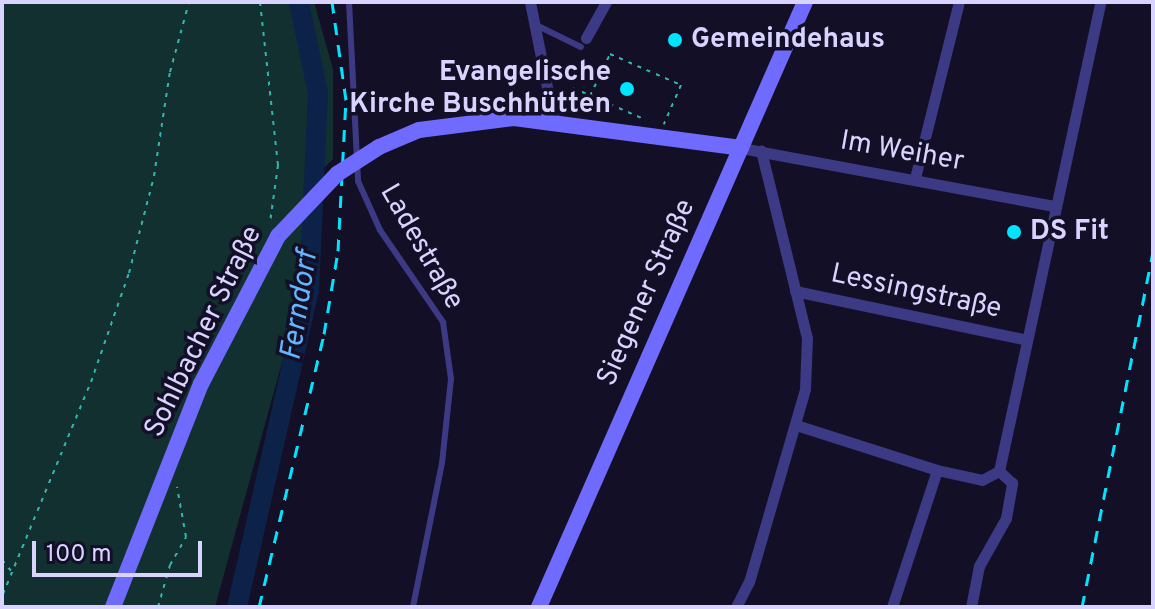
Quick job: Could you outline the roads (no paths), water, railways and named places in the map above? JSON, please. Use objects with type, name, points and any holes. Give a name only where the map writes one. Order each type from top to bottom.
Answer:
[{"type":"street","points":[[530,2],[554,122]]},
{"type":"street","points":[[583,43],[606,2]]},
{"type":"street","name":"Siegener Straße","points":[[539,607],[561,548],[805,2]]},
{"type":"street","points":[[915,178],[959,2]]},
{"type":"street","points":[[999,471],[1053,206],[1100,2]]},
{"type":"street","name":"Sohlbacher Straße","points":[[113,607],[201,384],[273,232],[337,174],[379,147],[419,130],[468,121],[554,122],[741,148]]},
{"type":"street","name":"Im Weiher","points":[[741,148],[1053,206]]},
{"type":"street","points":[[736,607],[749,582],[805,389],[807,338],[761,151]]},
{"type":"street","name":"Lessingstraße","points":[[795,291],[1027,340]]},
{"type":"street","points":[[796,425],[937,470],[982,480],[999,471]]},
{"type":"street","points":[[892,607],[937,470]]},
{"type":"street","points":[[971,607],[979,566],[1006,518],[1012,483],[999,471]]},
{"type":"lane","name":"Ladestraße","points":[[349,2],[358,181],[380,230],[443,322],[451,379],[442,463],[413,607]]},
{"type":"lane","points":[[536,25],[583,43]]},
{"type":"waterway","name":"Ferndorf","points":[[237,607],[309,291],[318,93],[299,2]]},
{"type":"railway","points":[[259,607],[324,334],[338,251],[346,100],[332,2]]},
{"type":"railway","points":[[1082,607],[1153,251]]},
{"type":"place","name":"Gemeindehaus","points":[[675,40]]},
{"type":"place","name":"Evangelische Kirche Buschhütten","points":[[627,89]]},
{"type":"place","name":"DS Fit","points":[[1014,232]]}]
